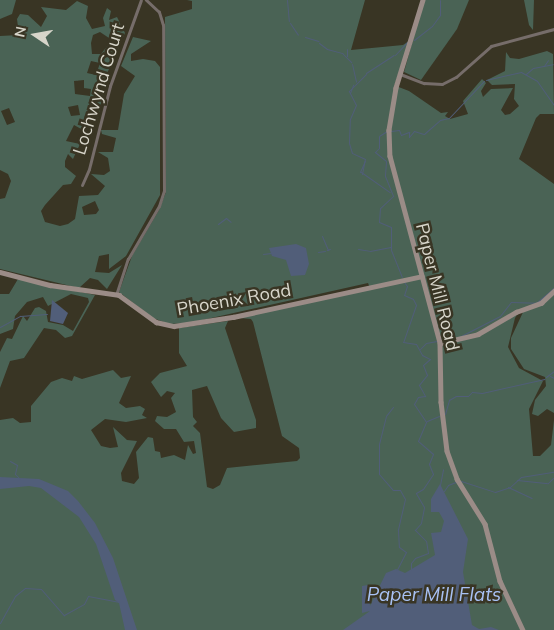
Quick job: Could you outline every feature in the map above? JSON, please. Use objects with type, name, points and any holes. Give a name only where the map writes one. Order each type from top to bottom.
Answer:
[{"type":"main road","name":"Paper Mill Road","points":[[423,0],[413,38],[400,74],[390,120],[389,149],[440,343],[442,416],[447,452],[457,479],[485,524],[500,580],[523,630]]},
{"type":"main road","name":"Phoenix Road","points":[[0,272],[50,285],[116,294],[130,300],[156,322],[184,325],[422,276]]},
{"type":"main road","points":[[440,343],[478,334],[516,312],[541,303],[554,291]]},
{"type":"street","name":"Lochwynd Court","points":[[82,185],[89,168],[110,86],[141,0]]},
{"type":"street","points":[[116,294],[128,259],[159,206],[164,191],[163,25],[159,12],[146,0]]},
{"type":"street","points":[[400,74],[424,83],[442,84],[453,79],[491,46],[554,29]]},
{"type":"green space","points":[[0,0],[16,0],[12,14],[0,19]]},
{"type":"green space","points":[[187,0],[365,0],[351,50],[403,45],[409,41],[393,90],[396,86],[409,91],[441,113],[448,112],[445,116],[450,119],[468,114],[463,101],[482,79],[486,83],[481,91],[483,97],[491,89],[513,88],[501,110],[505,115],[510,114],[519,106],[514,99],[515,84],[492,85],[487,80],[505,71],[506,52],[510,58],[519,59],[547,51],[553,54],[554,114],[540,114],[536,118],[519,159],[554,184],[554,413],[547,409],[538,416],[532,414],[535,400],[546,386],[545,377],[524,369],[511,349],[511,338],[524,310],[519,312],[515,318],[508,347],[519,368],[543,381],[529,409],[533,456],[540,456],[551,445],[554,420],[554,630],[0,630],[0,420],[13,418],[20,423],[31,422],[31,406],[51,382],[62,378],[72,381],[74,376],[82,379],[113,370],[121,378],[131,376],[119,403],[126,408],[140,406],[145,409],[142,415],[147,418],[126,422],[105,419],[91,430],[101,446],[118,447],[113,427],[127,440],[137,441],[121,473],[122,481],[134,484],[139,478],[136,452],[148,437],[153,438],[155,451],[160,452],[161,458],[174,455],[185,460],[188,445],[193,454],[196,453],[194,441],[184,442],[176,429],[164,429],[155,421],[157,416],[167,417],[176,412],[171,398],[175,393],[167,391],[161,397],[151,382],[160,373],[187,366],[179,353],[179,328],[228,321],[225,328],[256,420],[256,428],[234,432],[221,418],[207,386],[192,390],[193,417],[197,422],[193,426],[200,433],[207,487],[213,489],[220,485],[227,468],[297,461],[300,458],[299,448],[282,436],[253,322],[251,319],[240,318],[370,288],[368,283],[189,323],[169,324],[153,318],[119,292],[132,256],[159,210],[166,192],[165,17],[192,9],[192,1]]},
{"type":"green space","points":[[424,0],[469,0],[457,29],[421,80],[404,72]]},
{"type":"green space","points":[[524,0],[534,0],[533,30],[529,25]]},
{"type":"green space","points":[[77,1],[88,6],[86,18],[92,29],[105,26],[103,18],[107,8],[111,11],[109,20],[117,17],[125,33],[105,78],[107,85],[98,118],[93,117],[92,125],[83,130],[74,125],[66,141],[80,144],[73,159],[68,154],[65,161],[65,167],[76,176],[71,184],[63,185],[45,205],[41,211],[45,222],[60,226],[68,224],[75,219],[79,196],[98,195],[105,186],[91,174],[104,175],[110,171],[108,158],[98,152],[113,152],[116,138],[102,134],[101,130],[118,130],[124,94],[135,76],[121,66],[133,37],[151,41],[131,54],[131,61],[143,59],[155,61],[160,67],[160,195],[126,256],[109,269],[109,254],[99,256],[95,272],[109,273],[122,265],[107,289],[98,280],[90,278],[79,288],[0,269],[0,199],[5,198],[11,181],[8,174],[0,170],[0,36],[19,35],[17,19],[20,14],[28,15],[41,27],[47,16],[41,7],[66,10]],"holes":[[[100,32],[112,40],[101,54],[92,54],[91,43],[93,35]],[[91,61],[100,63],[96,75],[87,73]],[[84,80],[84,88],[91,89],[90,96],[75,94],[74,81]],[[78,105],[80,115],[71,116],[68,107]],[[9,108],[15,122],[7,125],[1,111]],[[95,201],[99,210],[96,214],[84,215],[82,207]]]},
{"type":"green space","points":[[18,279],[95,295],[72,336],[65,338],[56,330],[44,328],[24,358],[10,361],[0,388],[0,352],[7,338],[12,339],[23,316],[27,321],[35,308],[39,307],[46,311],[48,322],[63,325],[73,331],[89,302],[88,298],[71,294],[48,306],[43,297],[27,302],[15,316],[13,329],[0,334],[0,294],[9,294]]},
{"type":"water","points":[[296,244],[306,248],[309,264],[305,275],[291,276],[286,260],[272,256],[269,248]]},
{"type":"water","points":[[52,300],[68,313],[63,324],[50,321]]},
{"type":"water","points":[[0,477],[39,479],[68,491],[78,501],[95,523],[113,558],[137,630],[125,630],[119,603],[115,600],[96,544],[79,517],[41,488],[29,486],[0,489]]},
{"type":"water","name":"Paper Mill Flats","points":[[440,484],[468,539],[463,572],[472,625],[479,629],[491,627],[499,630],[343,630],[370,611],[362,613],[362,586],[368,585],[370,606],[386,573],[396,569],[405,573],[435,555],[431,533],[441,532],[444,521],[439,512],[431,512],[431,499]]},
{"type":"waterway","points":[[287,0],[289,21]]},
{"type":"waterway","points":[[414,40],[432,26],[440,15],[440,0]]},
{"type":"waterway","points":[[290,23],[298,35]]},
{"type":"waterway","points":[[305,37],[318,41]]},
{"type":"waterway","points":[[395,55],[407,42]]},
{"type":"waterway","points":[[319,43],[327,49],[342,53],[351,62]]},
{"type":"waterway","points":[[347,49],[347,56]]},
{"type":"waterway","points":[[366,73],[394,55]]},
{"type":"waterway","points":[[544,66],[548,60]]},
{"type":"waterway","points":[[352,64],[356,82]]},
{"type":"waterway","points":[[526,74],[533,68],[553,64]]},
{"type":"waterway","points":[[486,80],[521,72],[537,81],[554,105]]},
{"type":"waterway","points":[[362,174],[365,159],[352,153],[349,143],[350,119],[356,105],[349,91],[366,74]]},
{"type":"waterway","points":[[391,131],[399,130],[401,135],[409,132],[409,137],[414,131],[424,134],[440,120],[449,118],[484,81]]},
{"type":"waterway","points":[[350,93],[353,85]]},
{"type":"waterway","points":[[387,131],[379,136],[379,148],[375,152],[386,161],[385,176],[393,196],[380,208],[379,222],[391,227],[391,250],[402,277]]},
{"type":"waterway","points":[[360,172],[365,161]]},
{"type":"waterway","points":[[361,172],[390,192]]},
{"type":"waterway","points":[[218,224],[226,218],[231,222]]},
{"type":"waterway","points":[[322,236],[328,250]]},
{"type":"waterway","points":[[358,249],[370,251],[391,247]]},
{"type":"waterway","points":[[318,252],[325,251]]},
{"type":"waterway","points":[[263,254],[271,253]]},
{"type":"waterway","points":[[404,282],[407,286],[404,295],[413,299],[416,305],[403,342],[416,344],[422,355],[430,359],[423,365],[427,375],[419,385],[425,396],[418,397],[414,404],[426,422]]},
{"type":"waterway","points":[[459,337],[500,316],[511,302],[536,303],[554,288]]},
{"type":"waterway","points":[[0,327],[20,316],[47,314]]},
{"type":"waterway","points":[[442,340],[451,339]]},
{"type":"waterway","points":[[420,349],[426,343],[437,341]]},
{"type":"waterway","points":[[546,377],[554,371]]},
{"type":"waterway","points":[[550,376],[554,378]]},
{"type":"waterway","points":[[445,414],[449,400],[456,396],[468,396],[472,392],[482,393],[544,379]]},
{"type":"waterway","points":[[393,407],[386,416],[379,444],[379,474],[393,490],[400,490],[405,499],[398,530],[399,547],[406,552],[397,570]]},
{"type":"waterway","points":[[427,421],[439,416]]},
{"type":"waterway","points":[[411,570],[411,563],[415,558],[428,553],[426,541],[415,530],[421,523],[424,507],[416,493],[423,489],[433,474],[429,464],[433,454],[418,441],[426,422]]},
{"type":"waterway","points":[[10,461],[17,465],[15,474],[19,478]]},
{"type":"waterway","points":[[440,485],[443,469]]},
{"type":"waterway","points":[[461,481],[495,492],[510,487],[521,477],[554,472]]},
{"type":"waterway","points":[[517,480],[548,483],[553,478]]},
{"type":"waterway","points":[[444,491],[448,485],[456,482]]},
{"type":"waterway","points":[[508,487],[532,498]]},
{"type":"waterway","points":[[0,623],[15,596],[25,588],[41,589],[64,615],[84,604],[88,596],[119,602]]}]
